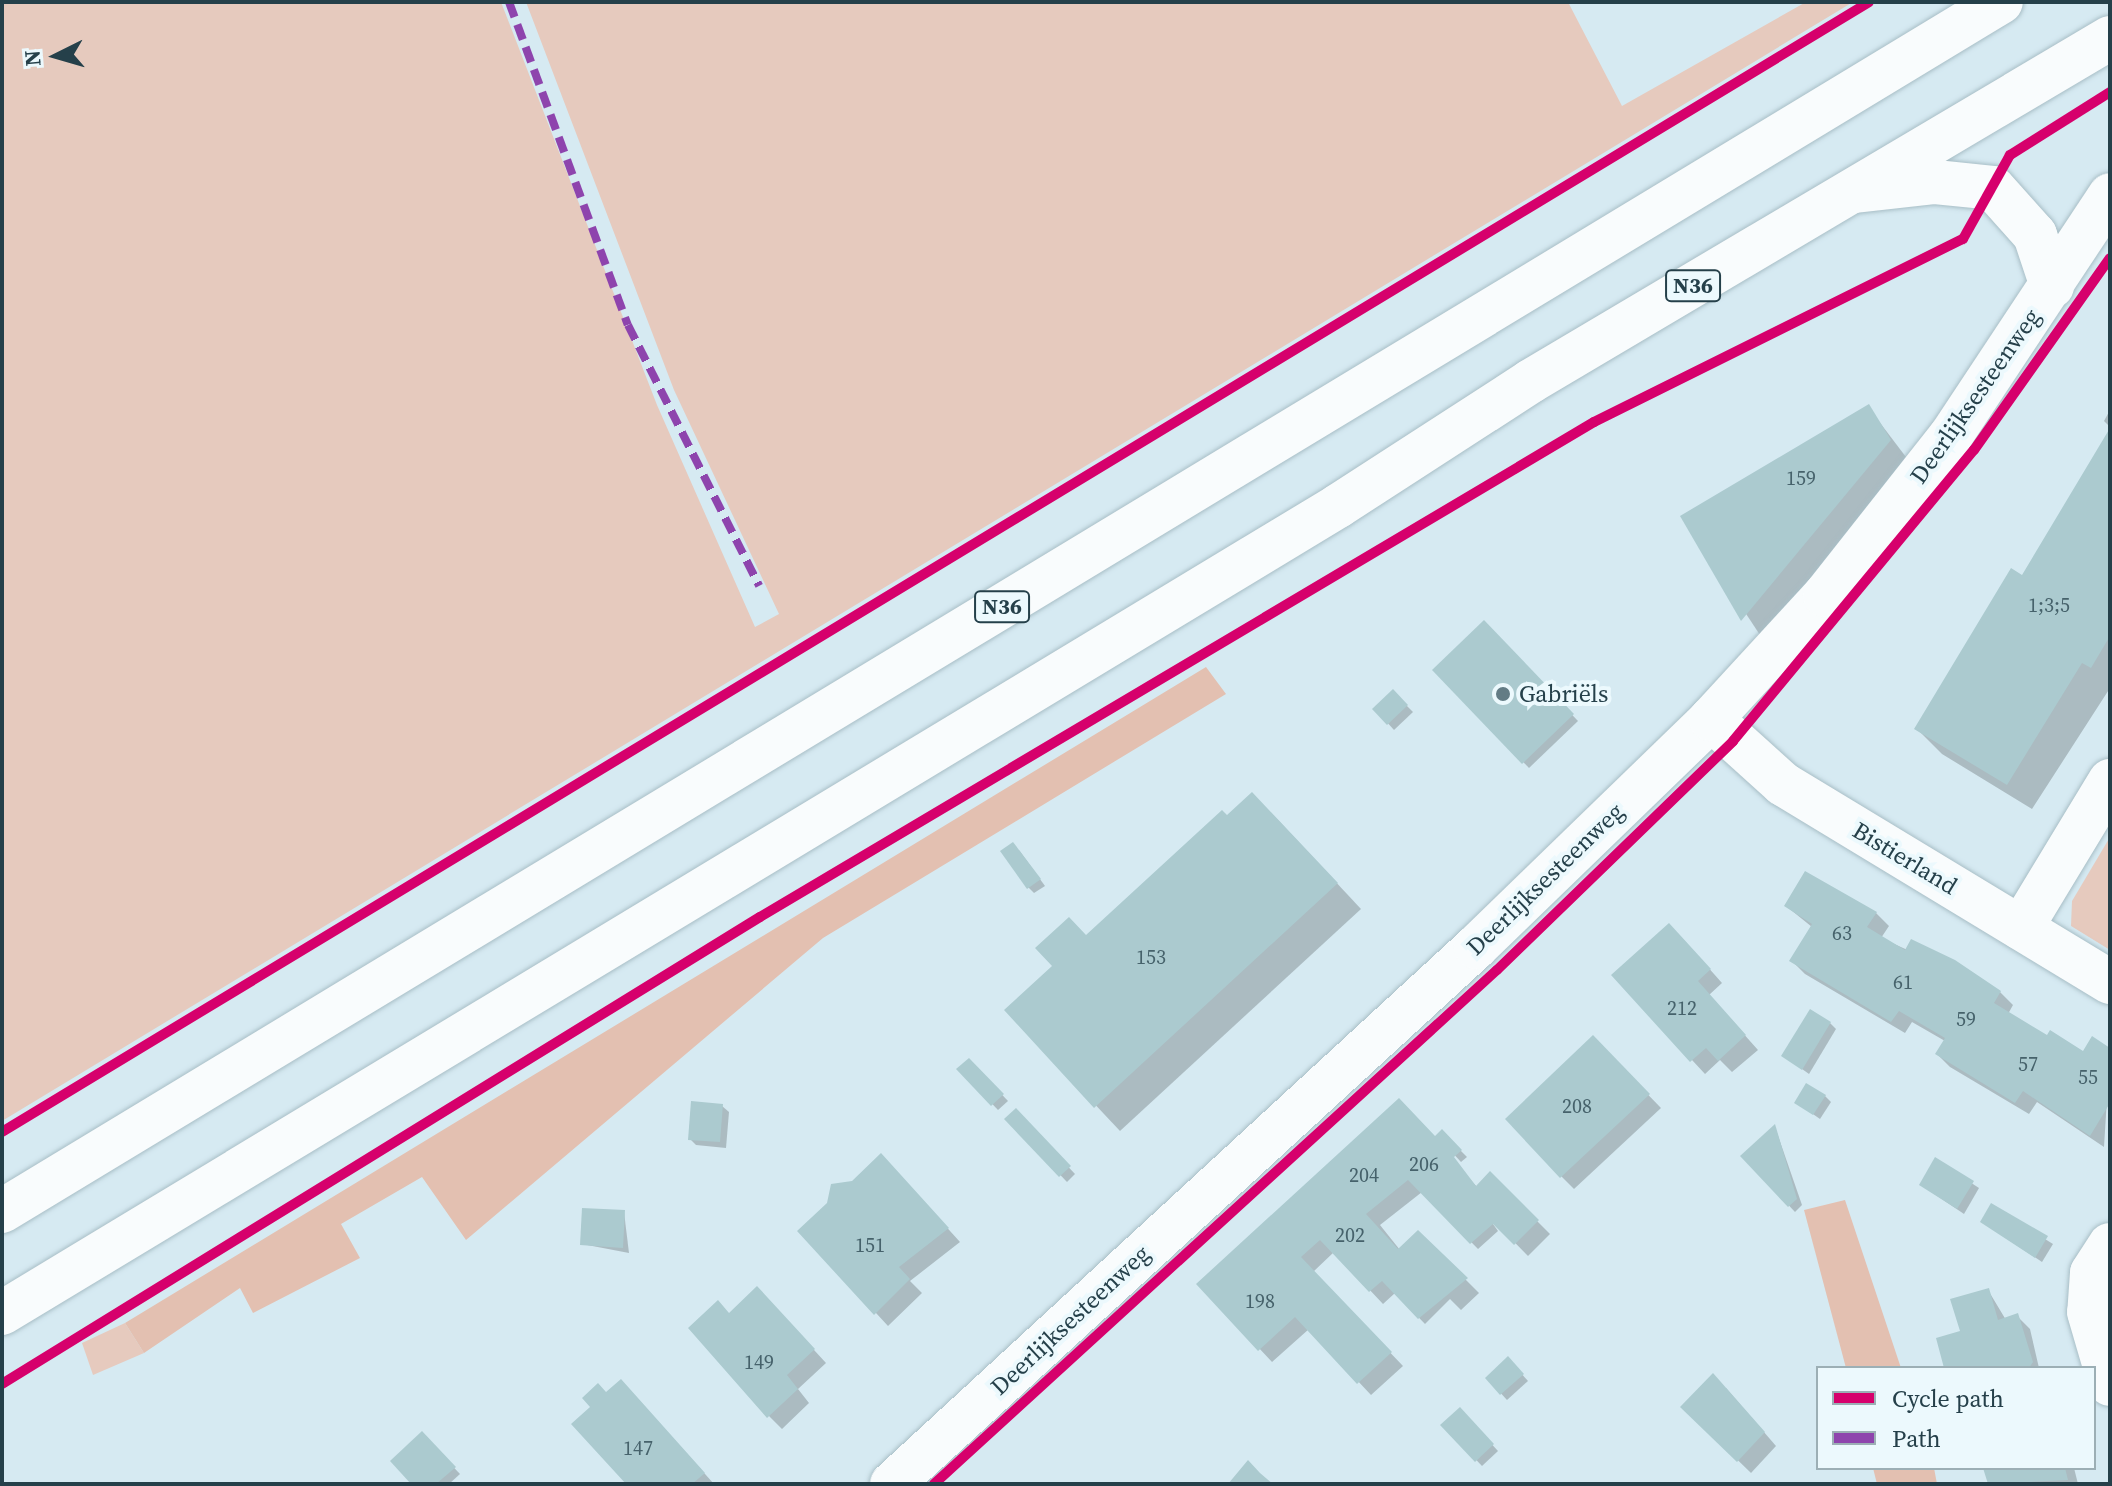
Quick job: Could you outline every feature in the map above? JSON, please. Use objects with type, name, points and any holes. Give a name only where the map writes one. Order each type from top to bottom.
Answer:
[{"type":"main road","name":"N36","points":[[2,1211],[2001,2]]},
{"type":"main road","name":"N36","points":[[2,1313],[2110,38]]},
{"type":"main road","points":[[1855,191],[1935,182],[1993,188],[2035,235],[2052,286]]},
{"type":"main road","name":"Deerlijksesteenweg","points":[[892,1484],[1476,947],[1711,719],[1825,595],[1950,437],[2110,195]]},
{"type":"main road","name":"Bistierland","points":[[1711,719],[1783,784],[2110,982]]},
{"type":"main road","points":[[2021,928],[2110,781]]},
{"type":"main road","points":[[2110,1245],[2092,1273],[2089,1312],[2110,1384]]},
{"type":"shaded area","points":[[2,2],[501,2],[657,405],[755,627],[779,614],[674,390],[526,2],[1568,2],[1622,106],[1806,2],[1853,2],[2,1121]]},
{"type":"shaded area","points":[[1206,667],[1226,694],[823,938],[466,1240],[422,1177],[341,1224],[360,1258],[253,1313],[240,1288],[144,1353],[125,1323]]},
{"type":"shaded area","points":[[2110,837],[2110,950],[2071,926],[2072,901]]},
{"type":"shaded area","points":[[1845,1200],[1900,1366],[1845,1366],[1804,1210]]},
{"type":"shaded area","points":[[125,1323],[144,1353],[93,1375],[82,1343]]},
{"type":"shaded area","points":[[1874,1470],[1934,1470],[1937,1484],[1877,1484]]},
{"type":"building","points":[[1869,404],[1891,440],[1741,621],[1680,516]]},
{"type":"building","points":[[2110,428],[2110,636],[2091,668],[2082,663],[2007,785],[1914,729],[2011,568],[2022,575]]},
{"type":"building","points":[[1484,620],[1574,714],[1522,764],[1432,670]]},
{"type":"building","points":[[1393,689],[1408,705],[1387,725],[1372,709]]},
{"type":"building","points":[[1252,792],[1338,883],[1094,1108],[1004,1010],[1052,966],[1035,948],[1069,917],[1086,935],[1222,810],[1227,815]]},
{"type":"building","points":[[1013,842],[1041,879],[1027,889],[1000,851]]},
{"type":"building","points":[[1805,871],[1877,912],[1867,927],[1905,950],[1911,939],[1955,960],[2001,991],[1994,1003],[2047,1035],[2050,1030],[2083,1051],[2092,1036],[2110,1048],[2110,1103],[2090,1136],[2023,1091],[2015,1103],[1935,1054],[1945,1038],[1899,1011],[1891,1022],[1789,961],[1812,924],[1784,906]]},
{"type":"building","points":[[1669,923],[1711,969],[1698,981],[1746,1035],[1718,1061],[1706,1048],[1690,1062],[1611,975]]},
{"type":"building","points":[[1810,1009],[1831,1022],[1802,1070],[1781,1056]]},
{"type":"building","points":[[1593,1035],[1650,1094],[1560,1178],[1505,1119]]},
{"type":"building","points":[[969,1058],[1004,1094],[991,1106],[956,1069]]},
{"type":"building","points":[[1806,1083],[1826,1095],[1813,1115],[1794,1103]]},
{"type":"building","points":[[1399,1098],[1435,1136],[1442,1129],[1462,1150],[1454,1157],[1476,1186],[1490,1171],[1539,1220],[1514,1245],[1493,1224],[1470,1244],[1408,1180],[1366,1214],[1398,1249],[1418,1230],[1468,1278],[1418,1319],[1382,1281],[1369,1292],[1320,1240],[1301,1257],[1392,1352],[1357,1384],[1295,1317],[1258,1351],[1196,1284]]},
{"type":"building","points":[[691,1101],[723,1104],[720,1142],[688,1140]]},
{"type":"building","points":[[1016,1108],[1071,1166],[1059,1177],[1004,1119]]},
{"type":"building","points":[[1775,1124],[1797,1199],[1788,1207],[1740,1156]]},
{"type":"building","points":[[881,1153],[949,1228],[899,1267],[910,1279],[874,1315],[797,1231],[827,1203],[831,1184],[852,1181]]},
{"type":"building","points":[[1935,1157],[1974,1181],[1957,1209],[1919,1185]]},
{"type":"building","points":[[1991,1203],[2048,1236],[2035,1258],[1980,1222]]},
{"type":"building","points":[[582,1208],[625,1210],[623,1248],[580,1245]]},
{"type":"building","points":[[757,1286],[815,1349],[787,1375],[798,1389],[767,1418],[688,1328],[718,1300],[729,1313]]},
{"type":"building","points":[[1989,1288],[1998,1320],[2018,1313],[2033,1362],[2030,1366],[1943,1366],[1936,1338],[1960,1331],[1950,1299]]},
{"type":"building","points":[[1508,1356],[1524,1374],[1500,1395],[1485,1378]]},
{"type":"building","points":[[1713,1373],[1765,1432],[1737,1462],[1680,1407]]},
{"type":"building","points":[[621,1379],[705,1473],[692,1484],[626,1484],[571,1424],[590,1407],[582,1398],[598,1383],[606,1392]]},
{"type":"building","points":[[1460,1407],[1494,1444],[1475,1462],[1440,1425]]},
{"type":"building","points":[[422,1431],[456,1467],[436,1484],[411,1484],[390,1461]]},
{"type":"building","points":[[1248,1460],[1260,1473],[1273,1484],[1228,1484]]},
{"type":"building","points":[[1984,1470],[2066,1470],[2068,1480],[1988,1484]]},
{"type":"marked path","points":[[509,2],[628,325],[759,586]]},
{"type":"cycle path","points":[[2,1132],[1869,2]]},
{"type":"cycle path","points":[[2,1384],[760,917],[1594,422],[1963,239],[2010,155],[2110,92]]},
{"type":"cycle path","points":[[934,1484],[1497,970],[1733,741],[1974,450],[2110,258]]},
{"type":"place","name":"Gabriëls","points":[[1503,694]]}]
